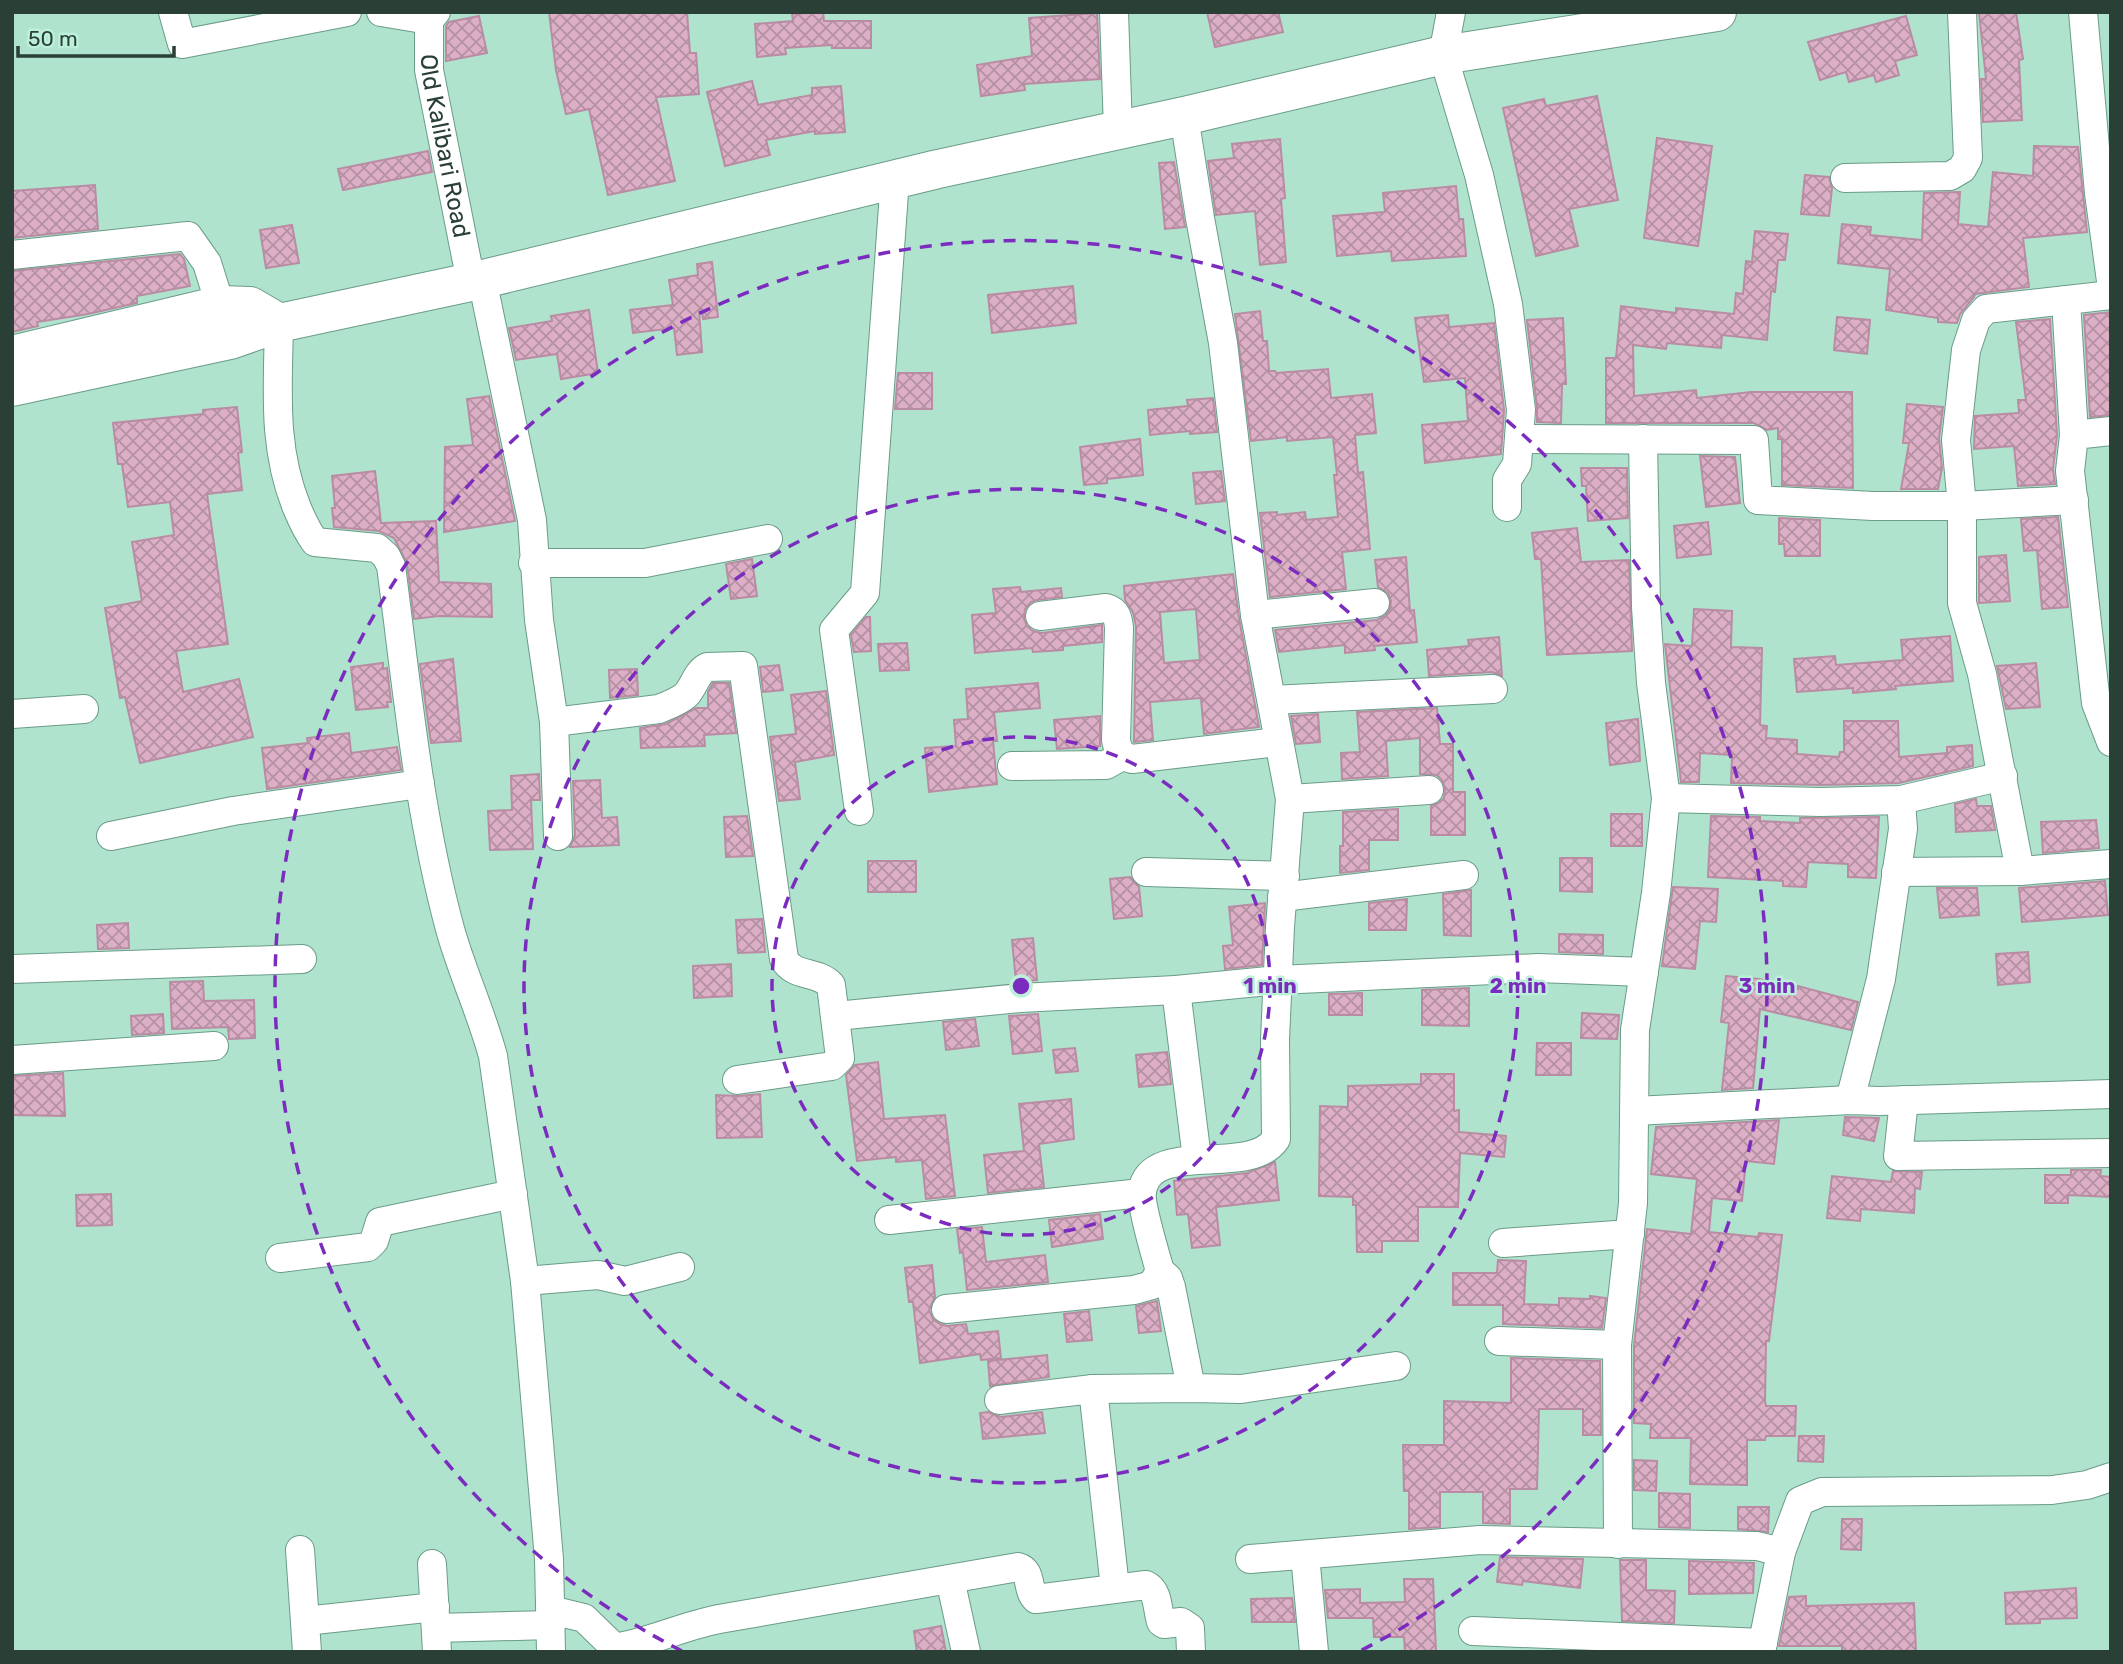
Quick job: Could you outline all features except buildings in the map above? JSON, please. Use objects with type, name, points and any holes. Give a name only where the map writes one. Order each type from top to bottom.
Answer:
[{"type":"highway","points":[[12,387],[226,323],[250,306],[279,323],[477,281],[895,179],[1184,116],[1568,23],[1708,13]]},
{"type":"highway","points":[[12,355],[226,323]]},
{"type":"street","points":[[173,12],[182,44],[347,12]]},
{"type":"street","points":[[381,12],[432,16]]},
{"type":"street","points":[[1114,12],[1118,130]]},
{"type":"street","points":[[1451,12],[1443,55],[1479,175],[1508,304],[1521,410],[1517,464],[1507,480],[1507,507]]},
{"type":"street","points":[[1845,178],[1950,176],[1962,169],[1968,158],[1962,12]]},
{"type":"street","points":[[2083,12],[2099,193],[2111,281]]},
{"type":"street","name":"Old Kalibari Road","points":[[432,16],[429,70],[532,520],[539,620],[554,722],[558,836]]},
{"type":"street","points":[[1184,116],[1199,218],[1223,343],[1255,615],[1290,799],[1278,980],[1276,1139],[1269,1149],[1258,1154],[1157,1167],[1151,1171],[1141,1193],[1160,1271],[1168,1278],[1171,1287],[1191,1388]]},
{"type":"street","points":[[859,811],[834,629],[865,593],[895,179]]},
{"type":"street","points":[[12,255],[188,236],[207,263],[226,323]]},
{"type":"street","points":[[2020,871],[1982,674],[1962,603],[1962,506],[1956,440],[1966,350],[1976,320],[1986,309],[2111,295]]},
{"type":"street","points":[[2066,300],[2074,435],[2070,471],[2096,703],[2111,743]]},
{"type":"street","points":[[279,323],[278,428],[281,457],[308,533],[314,542],[377,548],[386,556],[391,566],[420,784],[450,928],[493,1056],[525,1281],[551,1629]]},
{"type":"street","points":[[2074,435],[2111,431]]},
{"type":"street","points":[[1519,439],[1754,440],[1758,500],[1873,506],[1962,506],[2074,500]]},
{"type":"street","points":[[1618,1544],[1617,1345],[1633,1203],[1635,1030],[1667,798],[1651,683],[1646,607],[1643,439]]},
{"type":"street","points":[[533,563],[645,563],[768,539]]},
{"type":"street","points":[[1255,615],[1375,603]]},
{"type":"street","points":[[1040,616],[1106,608],[1117,615],[1119,628],[1116,740],[1122,756],[1132,759],[1278,742]]},
{"type":"street","points":[[554,722],[659,709],[673,704],[687,694],[702,669],[743,666],[785,959],[794,971],[818,976],[831,985],[840,1058],[837,1063],[824,1068],[737,1080]]},
{"type":"street","points":[[1272,700],[1493,689]]},
{"type":"street","points":[[12,714],[84,709]]},
{"type":"street","points":[[1012,766],[1105,765],[1122,756]]},
{"type":"street","points":[[1667,798],[1821,802],[1901,800],[2003,776]]},
{"type":"street","points":[[111,836],[233,811],[420,784]]},
{"type":"street","points":[[1290,799],[1429,790]]},
{"type":"street","points":[[1850,1100],[1881,979],[1903,829],[1901,800]]},
{"type":"street","points":[[1896,872],[2020,871],[2111,864]]},
{"type":"street","points":[[1146,872],[1283,886],[1464,876]]},
{"type":"street","points":[[12,969],[302,959]]},
{"type":"street","points":[[836,1016],[1032,997],[1176,990],[1278,980],[1538,968],[1644,972]]},
{"type":"street","points":[[1176,990],[1197,1160]]},
{"type":"street","points":[[12,1059],[214,1046]]},
{"type":"street","points":[[1635,1111],[1850,1100],[2111,1094]]},
{"type":"street","points":[[1904,1100],[1898,1156],[2111,1153]]},
{"type":"street","points":[[888,1220],[1141,1193]]},
{"type":"street","points":[[280,1258],[368,1247],[374,1241],[377,1226],[386,1219],[513,1194]]},
{"type":"street","points":[[1503,1243],[1630,1234]]},
{"type":"street","points":[[525,1281],[598,1275],[625,1282],[680,1267]]},
{"type":"street","points":[[946,1309],[1143,1289],[1152,1285],[1160,1271]]},
{"type":"street","points":[[1499,1341],[1617,1345]]},
{"type":"street","points":[[999,1400],[1093,1389],[1241,1390],[1396,1366]]},
{"type":"street","points":[[1093,1389],[1115,1588]]},
{"type":"street","points":[[1473,1631],[1762,1647],[1781,1552],[1800,1500],[1822,1492],[2052,1490],[2087,1485],[2111,1477]]},
{"type":"street","points":[[1250,1559],[1480,1540],[1757,1546],[1781,1552]]},
{"type":"street","points":[[300,1550],[307,1652]]},
{"type":"street","points":[[1305,1555],[1314,1652]]},
{"type":"street","points":[[432,1564],[436,1629]]},
{"type":"street","points":[[305,1621],[436,1629],[551,1629],[584,1618],[615,1648],[643,1647],[709,1621],[1018,1567],[1024,1568],[1027,1573],[1031,1592],[1036,1599],[1115,1588],[1146,1585],[1151,1587],[1161,1622],[1181,1622],[1190,1629],[1191,1652]]},
{"type":"street","points":[[950,1578],[966,1652]]}]
